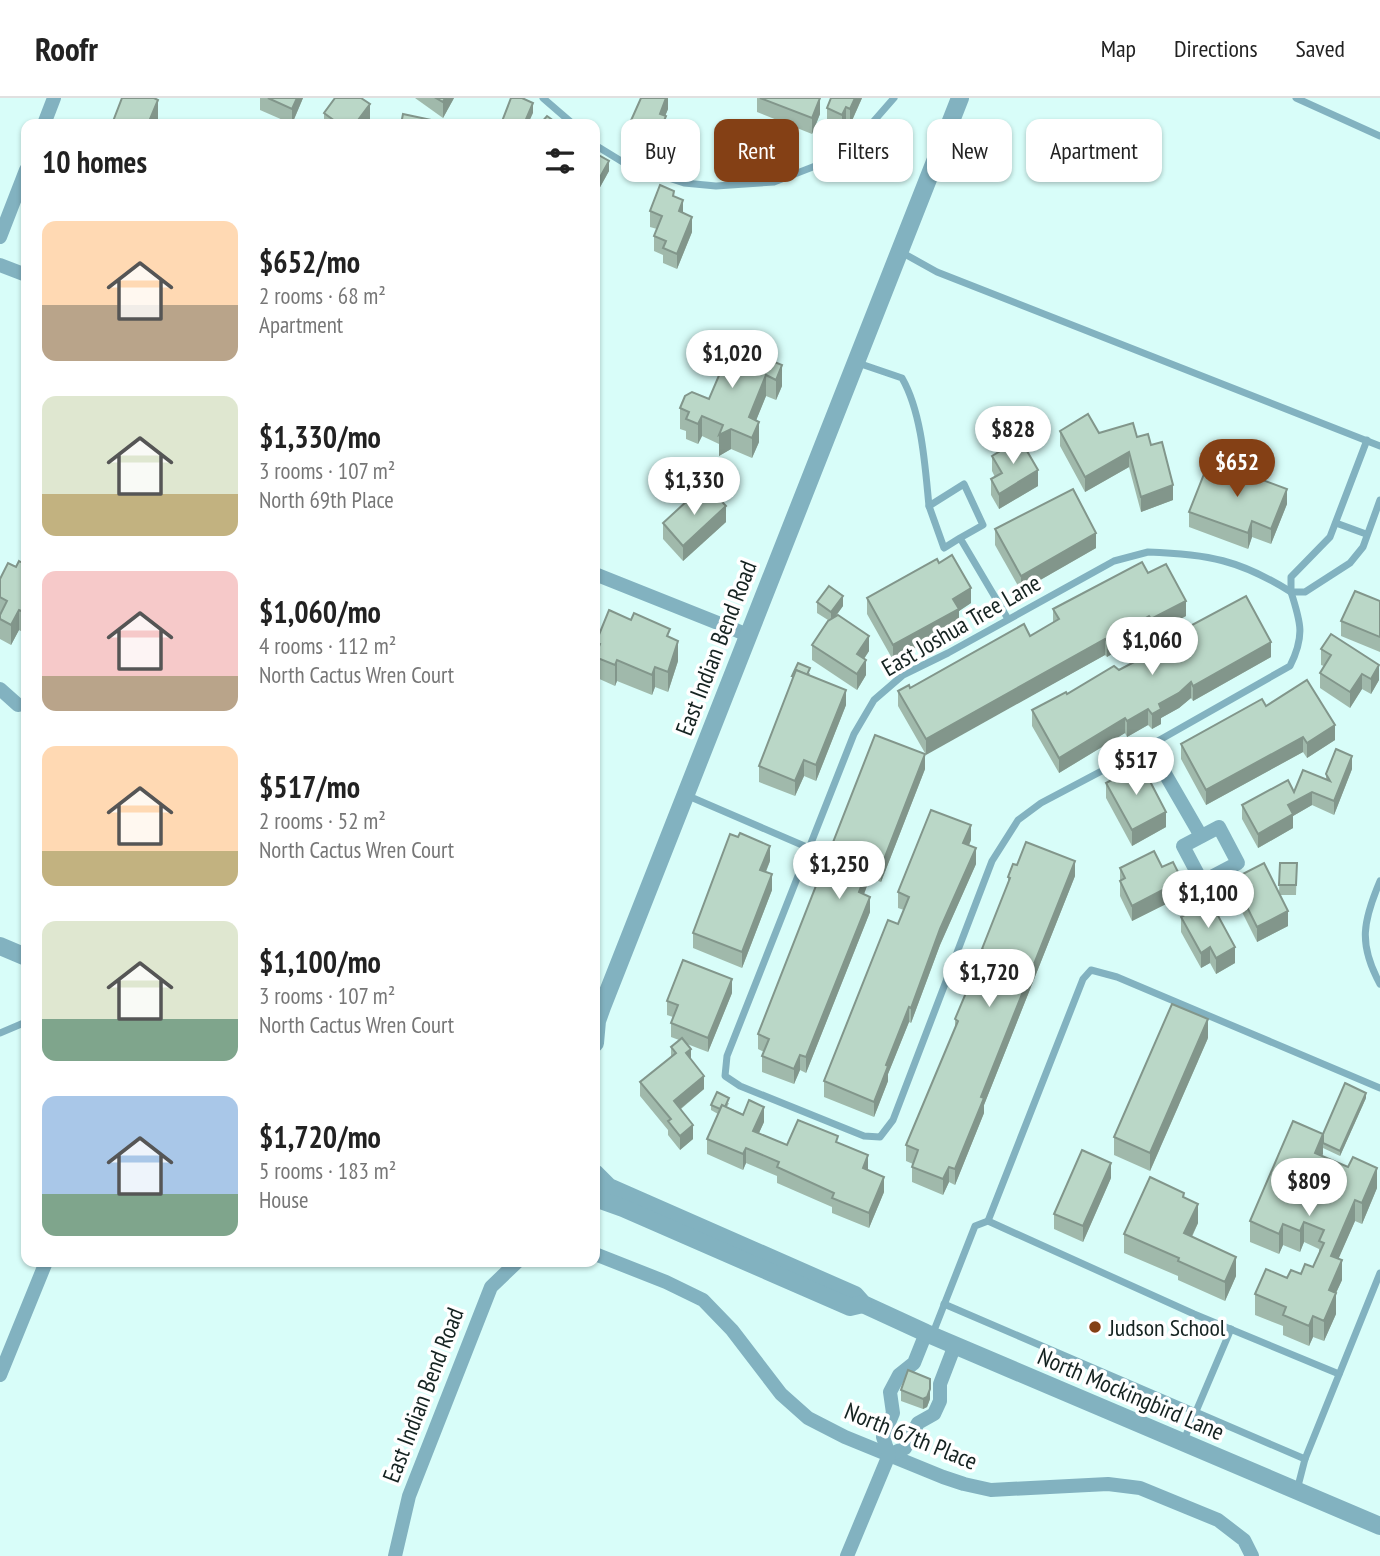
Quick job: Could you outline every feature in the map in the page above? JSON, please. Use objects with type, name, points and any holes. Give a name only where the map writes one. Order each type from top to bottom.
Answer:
[{"type":"street","points":[[46,119],[54,98]]},
{"type":"street","name":"East Indian Bend Road","points":[[600,1007],[960,98]]},
{"type":"street","points":[[0,237],[21,183]]},
{"type":"street","points":[[0,265],[21,273]]},
{"type":"street","points":[[600,576],[748,635]]},
{"type":"street","points":[[0,689],[18,705]]},
{"type":"street","points":[[1149,746],[1201,836]]},
{"type":"street","points":[[0,946],[21,955]]},
{"type":"street","name":"North Mockingbird Lane","points":[[600,1178],[609,1187],[855,1295],[863,1304],[929,1334],[1380,1526]]},
{"type":"street","name":"North Mockingbird Lane","points":[[600,1200],[850,1307],[863,1304]]},
{"type":"street","name":"North 67th Place","points":[[600,1256],[704,1300],[732,1329],[781,1394],[808,1418],[964,1485],[991,1490],[1108,1484],[1140,1488],[1218,1520],[1244,1540],[1252,1556]]},
{"type":"street","points":[[0,1375],[44,1267]]},
{"type":"street","name":"East Indian Bend Road","points":[[395,1556],[410,1496],[492,1287],[512,1267]]},
{"type":"street","points":[[847,1556],[889,1455],[883,1437],[893,1413],[890,1392],[899,1375],[914,1363],[929,1334]]},
{"type":"street","points":[[889,1455],[905,1448],[918,1423],[934,1414],[940,1401],[940,1384],[955,1345]]},
{"type":"street","points":[[893,1413],[904,1420],[918,1423]]},
{"type":"lane","points":[[543,98],[567,119]]},
{"type":"lane","points":[[600,148],[633,167],[684,183],[716,186],[774,182],[836,158],[859,138],[894,98]]},
{"type":"lane","points":[[1296,98],[1380,136]]},
{"type":"lane","points":[[900,252],[937,272],[1380,446]]},
{"type":"lane","points":[[856,362],[902,378],[909,391],[923,452],[929,506],[944,548],[983,524],[964,484],[929,506]]},
{"type":"lane","points":[[1149,746],[1290,666],[1300,646],[1300,620],[1291,592],[1291,577],[1330,537],[1367,440]]},
{"type":"lane","points":[[1291,592],[1305,592],[1350,563],[1363,547],[1380,500]]},
{"type":"lane","points":[[1336,523],[1366,534]]},
{"type":"lane","points":[[960,538],[1008,618]]},
{"type":"lane","name":"East Joshua Tree Lane","points":[[1149,746],[1041,803],[1018,820],[992,861],[893,1120],[880,1137],[864,1136],[740,1086],[725,1076],[727,1056],[854,734],[874,700],[903,675],[1114,561],[1148,552],[1191,554],[1230,562],[1261,573],[1291,592]]},
{"type":"lane","points":[[685,795],[809,848]]},
{"type":"lane","points":[[1380,881],[1367,914],[1364,931],[1370,966],[1380,984]]},
{"type":"lane","points":[[929,1334],[975,1227],[988,1221],[1083,979],[1091,970],[1106,972],[1380,1088]]},
{"type":"lane","points":[[0,1033],[21,1024]]},
{"type":"lane","points":[[988,1221],[1339,1374]]},
{"type":"lane","points":[[1296,1490],[1305,1459],[1380,1273]]},
{"type":"lane","points":[[944,1304],[1305,1459]]},
{"type":"lane","points":[[1182,1442],[1231,1329]]},
{"type":"building","points":[[122,98],[158,100],[150,119],[114,119]]},
{"type":"building","points":[[268,98],[297,98],[292,109]]},
{"type":"building","points":[[335,98],[361,98],[370,104],[359,119],[332,119],[324,113]]},
{"type":"building","points":[[511,98],[522,98],[533,103],[526,119],[503,119]]},
{"type":"building","points":[[641,98],[666,98],[660,114],[666,116],[665,119],[632,119]]},
{"type":"building","points":[[760,98],[820,98],[812,118]]},
{"type":"building","points":[[831,98],[855,98],[850,109],[846,107],[842,115],[827,108]]},
{"type":"building","points":[[403,114],[427,119],[402,119]]},
{"type":"building","points":[[600,156],[609,161],[600,177]]},
{"type":"building","points":[[660,185],[674,191],[673,196],[683,200],[679,211],[692,217],[677,254],[663,248],[666,241],[654,236],[662,216],[650,211]]},
{"type":"building","points":[[717,337],[728,341],[733,349],[782,365],[776,380],[766,375],[749,417],[759,422],[752,438],[731,429],[719,435],[723,425],[702,416],[698,424],[686,419],[689,412],[680,408],[685,396],[692,392],[709,399],[726,359],[708,352],[708,342]]},
{"type":"building","points":[[1088,414],[1099,433],[1133,423],[1137,437],[1148,434],[1151,445],[1162,442],[1173,485],[1141,497],[1129,452],[1085,477],[1060,431]]},
{"type":"building","points":[[1020,439],[1038,470],[999,494],[991,479],[1002,473],[992,456]]},
{"type":"building","points":[[1219,464],[1287,489],[1271,529],[1252,521],[1248,533],[1189,512],[1206,469],[1216,473]]},
{"type":"building","points":[[710,489],[726,506],[683,546],[663,523],[687,501],[692,506]]},
{"type":"building","points":[[1073,489],[1096,533],[1021,576],[995,529]]},
{"type":"building","points":[[952,555],[971,588],[953,599],[959,609],[893,645],[867,598],[937,559],[939,563]]},
{"type":"building","points":[[19,561],[21,562],[21,611],[19,610],[11,625],[0,619],[7,601],[0,597],[0,579],[8,563],[16,567]]},
{"type":"building","points":[[1142,562],[1148,573],[1166,564],[1186,601],[1151,619],[1149,616],[1107,641],[1105,639],[926,739],[898,691],[909,685],[910,688],[1024,624],[1030,636],[1059,619],[1053,609]]},
{"type":"building","points":[[829,586],[843,596],[831,612],[817,602]]},
{"type":"building","points":[[1355,591],[1380,601],[1380,637],[1341,621]]},
{"type":"building","points":[[1246,596],[1271,642],[1193,686],[1191,682],[1179,693],[1159,704],[1161,709],[1152,714],[1148,709],[1127,721],[1125,718],[1059,758],[1032,710],[1066,692],[1067,694],[1114,666],[1119,670],[1138,660],[1136,655]]},
{"type":"building","points":[[609,610],[631,620],[634,613],[670,629],[667,636],[678,641],[668,672],[655,667],[652,675],[617,660],[615,665],[600,659],[600,632]]},
{"type":"building","points":[[838,615],[869,636],[857,654],[866,660],[857,674],[812,645],[828,621]]},
{"type":"building","points":[[1331,634],[1379,665],[1371,679],[1362,674],[1350,692],[1320,673],[1331,655],[1321,649]]},
{"type":"building","points":[[798,663],[810,668],[807,675],[796,670],[792,676]]},
{"type":"building","points":[[796,670],[846,690],[816,765],[804,760],[795,781],[759,766]]},
{"type":"building","points":[[1307,680],[1335,725],[1307,743],[1303,737],[1206,790],[1181,744],[1262,699],[1266,706]]},
{"type":"building","points":[[875,735],[925,754],[881,867],[870,863],[859,892],[870,897],[806,1057],[800,1055],[794,1069],[762,1056],[769,1039],[758,1034]]},
{"type":"building","points":[[1336,749],[1352,756],[1334,801],[1312,792],[1288,805],[1293,814],[1258,834],[1242,805],[1288,780],[1294,792],[1303,770],[1330,781],[1326,774]]},
{"type":"building","points":[[1141,764],[1166,812],[1132,830],[1106,783]]},
{"type":"building","points":[[931,810],[971,825],[963,843],[976,848],[940,929],[874,1102],[824,1081],[888,920],[898,924],[909,897],[898,892]]},
{"type":"building","points":[[740,833],[770,846],[760,870],[772,874],[742,952],[693,933],[730,834],[738,837]]},
{"type":"building","points":[[1026,842],[1075,861],[955,1169],[949,1167],[943,1179],[912,1167],[918,1150],[906,1145],[958,1021],[955,1019],[984,950],[982,949],[1013,864],[1017,865]]},
{"type":"building","points":[[1154,851],[1162,867],[1173,862],[1182,880],[1132,906],[1120,881],[1125,878],[1120,868]]},
{"type":"building","points":[[1264,863],[1288,911],[1257,927],[1233,879]]},
{"type":"building","points":[[1280,863],[1297,863],[1296,885],[1279,885]]},
{"type":"building","points":[[1210,901],[1235,947],[1216,958],[1210,947],[1201,953],[1181,917]]},
{"type":"building","points":[[683,960],[732,979],[708,1038],[671,1023],[678,1005],[667,1001]]},
{"type":"building","points":[[1172,1004],[1208,1019],[1150,1153],[1114,1137]]},
{"type":"building","points":[[682,1038],[691,1049],[686,1053],[704,1076],[674,1101],[693,1125],[680,1136],[668,1121],[671,1119],[640,1082],[676,1053],[671,1047]]},
{"type":"building","points":[[1345,1083],[1366,1093],[1340,1151],[1323,1143],[1323,1134]]},
{"type":"building","points":[[717,1092],[729,1098],[725,1107],[722,1105],[720,1109],[711,1105]]},
{"type":"building","points":[[749,1100],[764,1107],[753,1131],[787,1145],[798,1120],[838,1136],[836,1142],[868,1155],[863,1168],[884,1177],[869,1213],[832,1198],[834,1193],[777,1167],[779,1162],[746,1148],[743,1154],[707,1139],[722,1105],[743,1115]]},
{"type":"building","points":[[1293,1121],[1323,1134],[1315,1153],[1348,1167],[1353,1157],[1377,1168],[1362,1203],[1355,1200],[1331,1256],[1342,1260],[1329,1290],[1336,1293],[1324,1321],[1313,1316],[1309,1326],[1283,1315],[1286,1307],[1255,1294],[1266,1269],[1287,1278],[1291,1270],[1301,1274],[1305,1264],[1313,1267],[1324,1243],[1319,1241],[1324,1230],[1304,1222],[1300,1231],[1283,1224],[1279,1234],[1250,1221]]},
{"type":"building","points":[[1082,1150],[1111,1163],[1083,1226],[1054,1214]]},
{"type":"building","points":[[1150,1177],[1184,1193],[1183,1197],[1198,1204],[1184,1233],[1236,1257],[1225,1282],[1124,1234]]},
{"type":"building","points":[[908,1370],[930,1379],[927,1397],[923,1399],[901,1390]]},
{"type":"place","name":"Judson School","points":[[1095,1327]]}]
